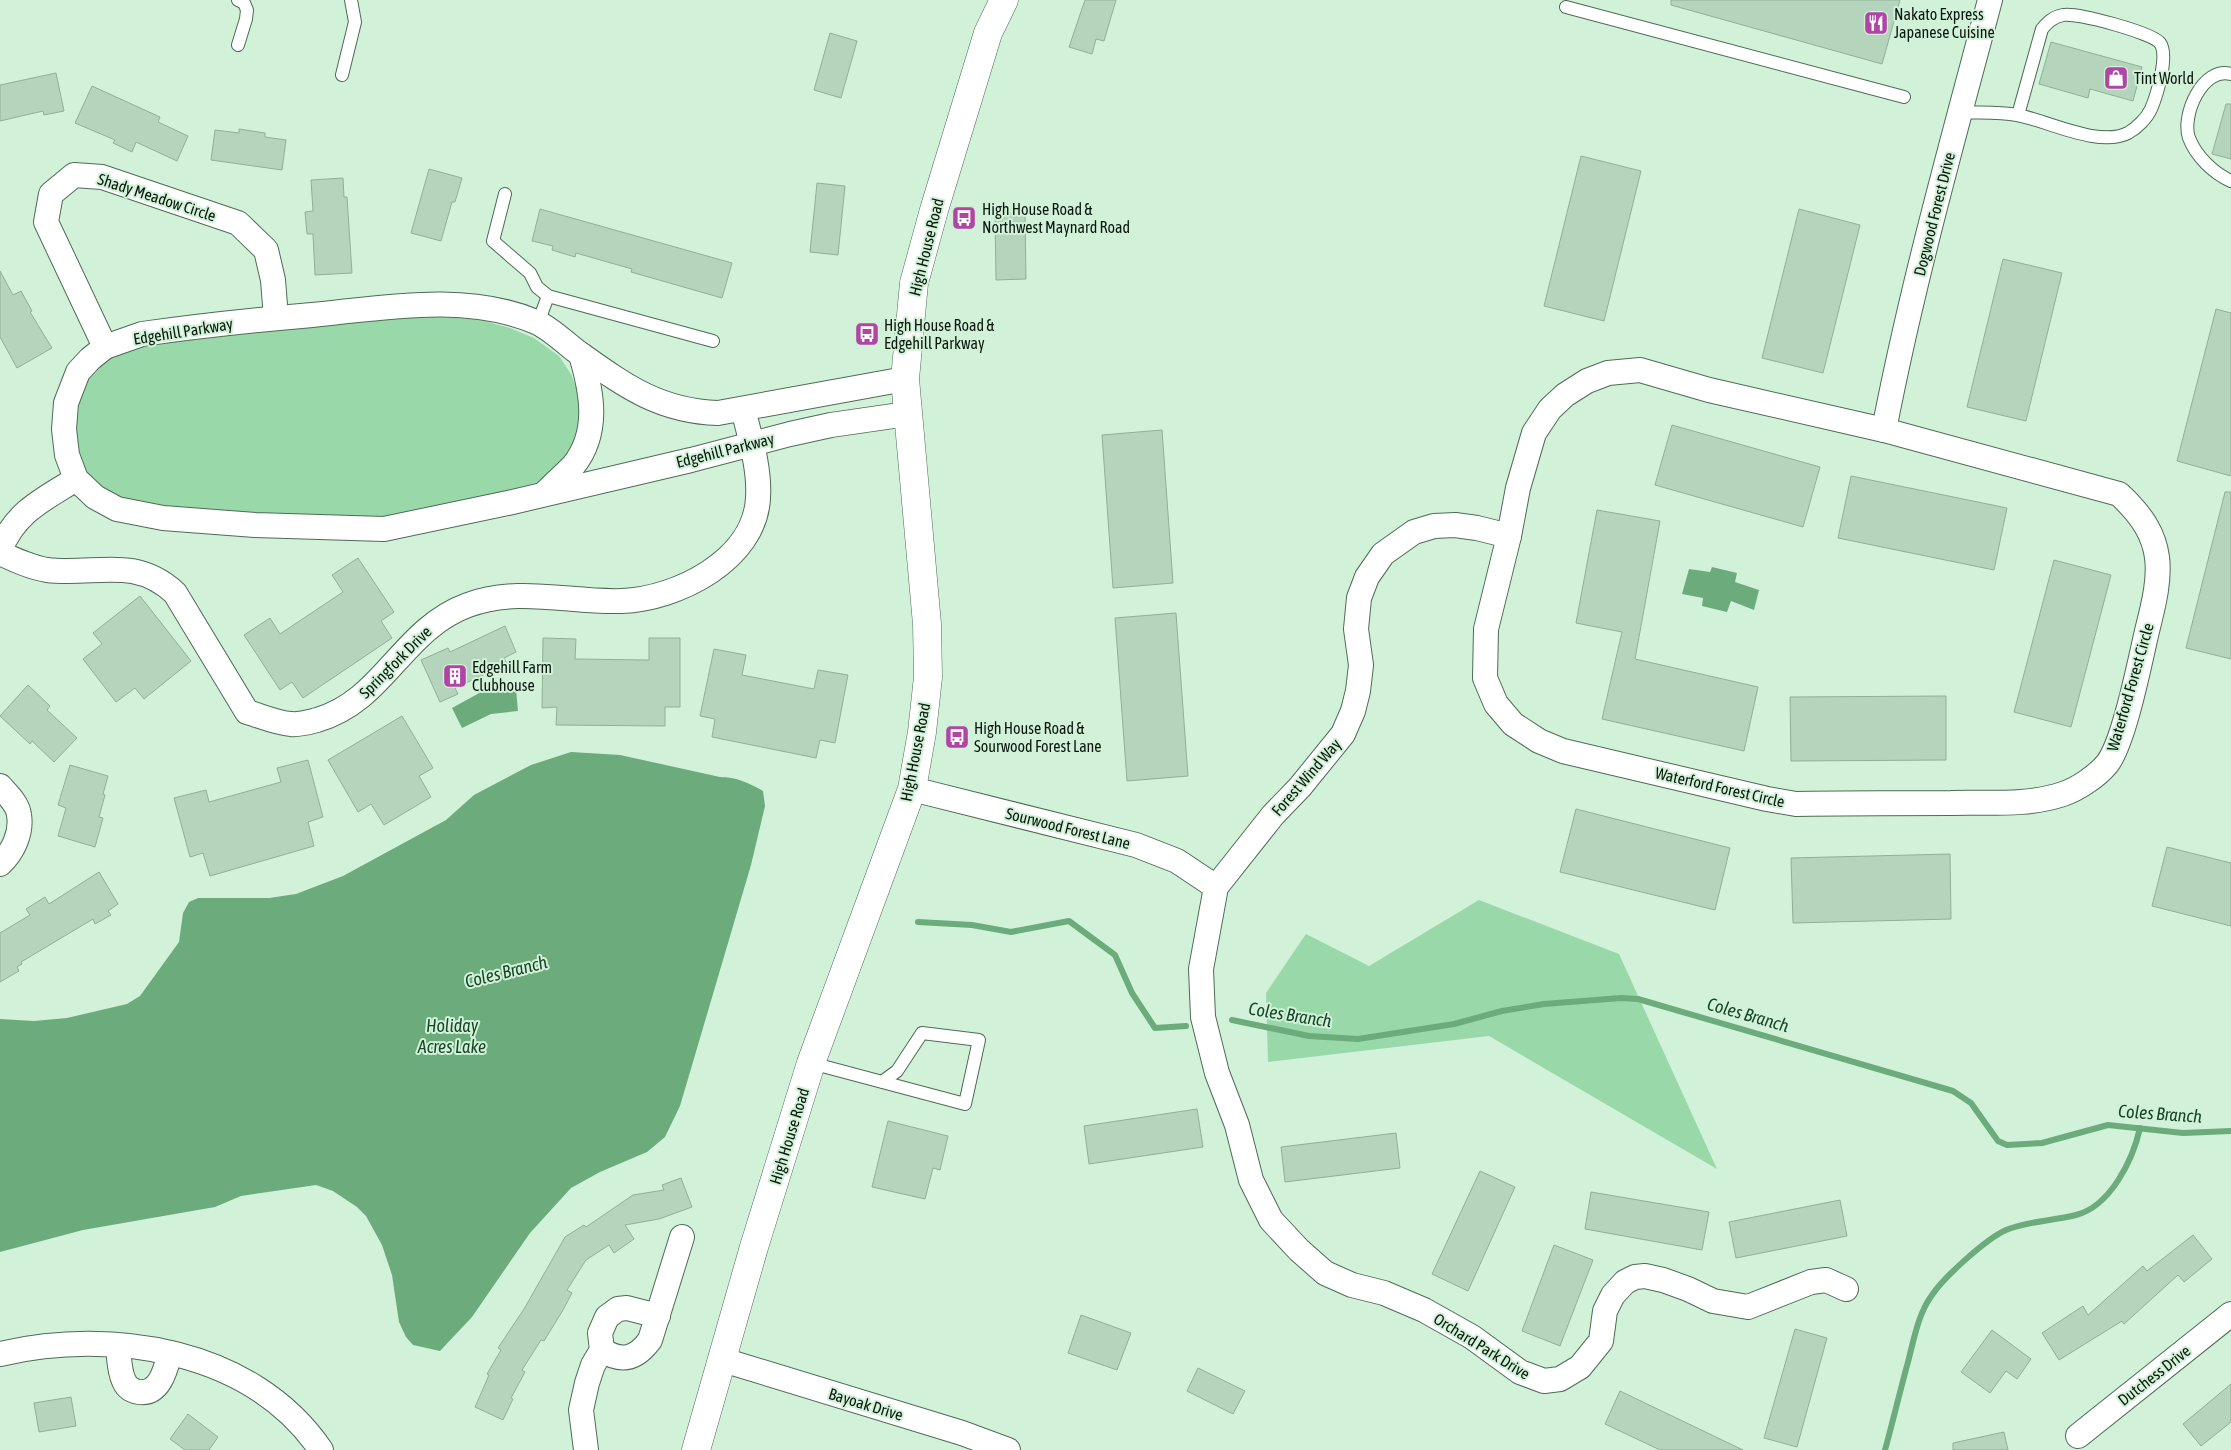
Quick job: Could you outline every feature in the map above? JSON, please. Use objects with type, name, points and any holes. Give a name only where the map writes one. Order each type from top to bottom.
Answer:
[{"type":"main road","name":"High House Road","points":[[988,33],[992,0]]},
{"type":"main road","name":"High House Road","points":[[696,1450],[754,1247],[811,1063],[912,789],[922,732],[928,677],[927,624],[905,379],[914,283],[934,210],[988,33],[1004,0]]},
{"type":"street","name":"Dogwood Forest Drive","points":[[1884,430],[1897,362],[1990,0]]},
{"type":"street","name":"Shady Meadow Circle","points":[[106,347],[46,222],[52,194],[74,175],[102,177],[238,223],[266,250],[273,280],[276,318]]},
{"type":"street","name":"Edgehill Parkway","points":[[905,379],[718,413],[694,412],[669,406],[638,392],[538,323],[510,314],[485,309],[418,304],[142,334],[106,347],[90,359],[78,372],[66,403],[64,429],[67,454],[76,479],[102,501],[117,509],[163,518],[255,525],[384,529],[409,525],[831,425],[907,414]]},
{"type":"street","points":[[545,493],[573,465],[583,448],[590,429],[593,407],[590,384],[581,354]]},
{"type":"street","name":"Waterford Forest Circle","points":[[1640,370],[1709,390],[1884,430],[2120,494],[2138,510],[2150,530],[2158,554],[2159,576],[2119,741],[2107,764],[2085,782],[2064,793],[2012,803],[1796,804],[1767,800],[1563,751],[1539,740],[1514,724],[1496,704],[1485,678],[1486,628],[1509,536],[1518,488],[1534,433],[1550,409],[1565,395],[1587,381],[1608,373],[1640,370]]},
{"type":"street","name":"Springfork Drive","points":[[0,552],[24,564],[47,570],[126,570],[149,574],[163,582],[175,593],[188,612],[247,712],[292,724],[332,715],[350,706],[366,694],[422,632],[448,613],[468,605],[489,598],[513,597],[622,601],[667,593],[696,582],[720,566],[743,540],[756,514],[758,497],[751,444],[743,409]]},
{"type":"street","points":[[0,552],[7,534],[24,512],[76,479]]},
{"type":"street","name":"Forest Wind Way","points":[[1216,887],[1273,815],[1300,787],[1343,734],[1353,711],[1360,674],[1361,665],[1356,629],[1359,598],[1367,577],[1383,554],[1414,532],[1434,526],[1455,525],[1509,536]]},
{"type":"street","points":[[0,786],[10,797],[19,814],[18,831],[12,850],[0,864]]},
{"type":"street","name":"Sourwood Forest Lane","points":[[912,789],[1136,845],[1177,861],[1216,887]]},
{"type":"street","name":"Orchard Park Drive","points":[[1216,887],[1200,969],[1203,1017],[1217,1073],[1237,1125],[1251,1180],[1261,1201],[1272,1220],[1325,1273],[1352,1285],[1384,1293],[1424,1310],[1472,1337],[1520,1372],[1544,1381],[1560,1379],[1580,1366],[1601,1341],[1605,1311],[1612,1295],[1625,1282],[1635,1277],[1645,1276],[1663,1280],[1713,1300],[1748,1307],[1811,1282],[1826,1280],[1846,1289]]},
{"type":"street","points":[[602,1350],[614,1358],[624,1358],[643,1350],[650,1340],[682,1237]]},
{"type":"street","points":[[586,1450],[581,1410],[590,1374],[602,1350],[600,1333],[607,1316],[612,1312],[627,1308],[658,1316]]},
{"type":"street","name":"Dutchess Drive","points":[[2078,1436],[2231,1314]]},
{"type":"street","points":[[0,1354],[54,1344],[118,1346],[170,1352],[211,1364],[239,1378],[282,1408],[314,1439],[321,1450]]},
{"type":"street","points":[[118,1346],[123,1380],[129,1389],[136,1392],[145,1393],[156,1387],[165,1373],[170,1352]]},
{"type":"street","name":"Bayoak Drive","points":[[722,1360],[962,1433],[1008,1450]]},
{"type":"lane","points":[[238,0],[244,3],[247,10],[238,45]]},
{"type":"lane","points":[[342,75],[355,22],[351,0]]},
{"type":"lane","points":[[1566,7],[1904,96]]},
{"type":"lane","points":[[1961,112],[2018,115],[2076,133],[2106,136],[2126,134],[2141,123],[2151,109],[2162,70],[2164,54],[2160,43],[2150,36],[2080,15],[2064,14],[2051,19],[2042,29],[2018,115]]},
{"type":"lane","points":[[2231,74],[2227,73],[2211,77],[2195,94],[2188,116],[2188,136],[2197,153],[2213,170],[2231,181]]},
{"type":"lane","points":[[505,194],[493,241],[530,273],[537,287],[548,296],[713,341]]},
{"type":"lane","points":[[538,323],[548,296]]},
{"type":"lane","points":[[811,1063],[882,1082],[965,1104],[979,1040],[922,1033],[897,1071],[882,1082]]},
{"type":"shaded area","points":[[396,315],[477,319],[510,328],[534,338],[559,356],[571,374],[580,398],[581,420],[576,438],[564,460],[532,486],[463,505],[354,522],[159,510],[109,498],[74,458],[74,398],[102,360],[124,349],[276,327]]},
{"type":"shaded area","points":[[1479,900],[1619,954],[1717,1169],[1489,1036],[1268,1062],[1266,993],[1306,934],[1369,966]]},
{"type":"water","points":[[1712,567],[1737,573],[1735,582],[1759,590],[1754,610],[1731,601],[1727,612],[1702,606],[1703,598],[1682,594],[1689,569],[1710,572]]},
{"type":"water","points":[[516,689],[518,711],[491,714],[462,728],[452,708],[483,691]]},
{"type":"water","name":"Holiday Acres Lake","points":[[571,752],[620,755],[737,779],[763,791],[765,806],[751,865],[680,1106],[665,1137],[647,1152],[600,1172],[571,1188],[530,1233],[472,1317],[440,1351],[413,1345],[406,1337],[399,1322],[392,1275],[382,1245],[366,1216],[357,1207],[333,1191],[316,1185],[241,1196],[215,1207],[83,1230],[0,1252],[0,1019],[34,1021],[67,1018],[127,1004],[140,996],[179,942],[183,913],[189,902],[198,898],[269,898],[296,894],[343,876],[446,820],[474,795],[531,765]]},
{"type":"building","points":[[1085,0],[1116,0],[1104,41],[1096,39],[1092,54],[1069,47]]},
{"type":"building","points":[[1671,0],[1900,0],[1882,64],[1671,5]]},
{"type":"building","points":[[830,33],[857,41],[841,98],[814,90]]},
{"type":"building","points":[[2051,42],[2142,67],[2133,101],[2090,89],[2088,98],[2039,84]]},
{"type":"building","points":[[56,73],[64,111],[44,115],[43,111],[0,121],[0,85]]},
{"type":"building","points":[[92,86],[160,117],[158,122],[188,136],[177,161],[136,142],[132,152],[113,143],[115,140],[75,123]]},
{"type":"building","points":[[2226,104],[2231,104],[2231,159],[2212,154]]},
{"type":"building","points":[[239,129],[265,133],[265,137],[286,140],[282,170],[211,160],[215,130],[239,133]]},
{"type":"building","points":[[1581,156],[1641,171],[1604,321],[1544,306]]},
{"type":"building","points":[[429,169],[462,178],[455,202],[452,202],[441,241],[411,233]]},
{"type":"building","points":[[343,178],[344,197],[347,197],[352,273],[315,275],[313,234],[307,234],[305,212],[313,211],[311,180]]},
{"type":"building","points":[[817,183],[845,186],[838,255],[810,252]]},
{"type":"building","points":[[540,209],[732,263],[722,298],[631,272],[632,269],[576,253],[575,257],[552,250],[553,246],[532,241]]},
{"type":"building","points":[[1799,209],[1860,225],[1823,373],[1762,358]]},
{"type":"building","points":[[1025,212],[1026,279],[996,280],[995,213]]},
{"type":"building","points":[[2003,259],[2062,273],[2026,421],[1967,407]]},
{"type":"building","points":[[0,271],[13,295],[21,291],[32,311],[30,312],[52,348],[17,368],[0,337]]},
{"type":"building","points":[[2216,309],[2231,313],[2231,476],[2177,461]]},
{"type":"building","points":[[1672,425],[1820,467],[1803,527],[1655,485]]},
{"type":"building","points":[[1162,430],[1173,583],[1113,588],[1102,435]]},
{"type":"building","points":[[1851,476],[2007,508],[1994,570],[1838,538]]},
{"type":"building","points":[[2225,492],[2231,492],[2231,659],[2186,648]]},
{"type":"building","points":[[1597,510],[1660,521],[1635,659],[1758,687],[1744,751],[1602,719],[1622,632],[1576,623]]},
{"type":"building","points":[[358,558],[394,612],[381,621],[392,638],[303,698],[292,682],[280,690],[244,635],[270,618],[280,634],[343,592],[332,575]]},
{"type":"building","points":[[2054,560],[2111,575],[2071,727],[2014,712]]},
{"type":"building","points":[[140,596],[191,661],[144,699],[135,688],[116,702],[83,659],[102,644],[93,633]]},
{"type":"building","points":[[1176,613],[1188,776],[1127,781],[1115,618]]},
{"type":"building","name":"Edgehill Farm Clubhouse","points":[[505,626],[516,652],[504,658],[507,664],[455,688],[458,694],[440,702],[421,660],[448,648],[450,652]]},
{"type":"building","points":[[543,638],[576,639],[575,659],[649,660],[649,638],[680,638],[680,707],[665,707],[665,726],[556,725],[557,707],[542,708]]},
{"type":"building","points":[[714,649],[746,655],[742,675],[814,689],[818,670],[848,675],[835,743],[820,740],[816,758],[712,737],[715,719],[700,716]]},
{"type":"building","points":[[28,685],[50,706],[47,710],[77,738],[54,762],[32,741],[30,744],[0,716]]},
{"type":"building","points":[[1946,696],[1946,760],[1791,761],[1790,697]]},
{"type":"building","points":[[402,716],[433,768],[419,776],[431,797],[384,825],[371,804],[358,812],[328,760]]},
{"type":"building","points":[[308,760],[323,817],[308,822],[314,846],[210,876],[203,853],[190,857],[174,798],[206,790],[209,802],[281,782],[277,768]]},
{"type":"building","points":[[70,765],[108,776],[99,817],[103,818],[95,847],[58,836],[66,808],[58,805]]},
{"type":"building","points":[[1576,809],[1730,848],[1715,910],[1560,872]]},
{"type":"building","points":[[2167,847],[2231,863],[2231,926],[2152,906]]},
{"type":"building","points":[[1950,854],[1951,919],[1793,923],[1791,858]]},
{"type":"building","points":[[99,872],[118,904],[108,911],[111,915],[95,924],[93,919],[21,962],[22,964],[17,967],[19,971],[0,982],[0,933],[30,915],[26,909],[45,897],[49,904]]},
{"type":"building","points":[[1197,1109],[1203,1147],[1089,1164],[1084,1126]]},
{"type":"building","points":[[888,1121],[948,1136],[940,1170],[933,1168],[925,1199],[872,1187]]},
{"type":"building","points":[[1396,1133],[1400,1168],[1285,1182],[1281,1147]]},
{"type":"building","points":[[1480,1171],[1515,1187],[1468,1291],[1432,1274]]},
{"type":"building","points":[[681,1178],[692,1207],[659,1219],[625,1225],[634,1239],[614,1253],[609,1245],[586,1260],[567,1290],[572,1293],[563,1310],[544,1341],[541,1340],[522,1370],[525,1372],[511,1398],[513,1399],[503,1420],[475,1407],[489,1375],[487,1374],[501,1350],[498,1348],[524,1309],[565,1237],[584,1225],[586,1227],[633,1195],[664,1190],[662,1185]]},
{"type":"building","points":[[1591,1192],[1709,1212],[1702,1250],[1585,1229]]},
{"type":"building","points":[[1840,1200],[1847,1236],[1736,1258],[1729,1222]]},
{"type":"building","points":[[2193,1235],[2212,1259],[2184,1282],[2178,1275],[2124,1324],[2122,1321],[2059,1360],[2042,1333],[2083,1306],[2088,1315],[2143,1266],[2147,1271]]},
{"type":"building","points":[[1554,1245],[1593,1260],[1560,1346],[1522,1331]]},
{"type":"building","points":[[1081,1315],[1131,1333],[1117,1370],[1068,1353]]},
{"type":"building","points":[[1795,1329],[1827,1338],[1797,1447],[1764,1438]]},
{"type":"building","points":[[1992,1330],[2031,1359],[2017,1379],[2006,1371],[1990,1393],[1961,1372]]},
{"type":"building","points":[[1198,1368],[1245,1391],[1233,1414],[1187,1391]]},
{"type":"building","points":[[2231,1384],[2231,1422],[2201,1446],[2183,1424]]},
{"type":"building","points":[[1620,1391],[1743,1450],[1660,1450],[1605,1424]]},
{"type":"building","points":[[71,1397],[76,1426],[39,1432],[34,1403]]},
{"type":"building","points":[[188,1414],[218,1437],[209,1450],[185,1450],[170,1439]]},
{"type":"building","points":[[2004,1432],[2008,1450],[1953,1450],[1953,1443]]},
{"type":"waterway","name":"Coles Branch","points":[[918,922],[972,925],[1011,932],[1069,921],[1115,955],[1132,993],[1155,1028],[1186,1026]]},
{"type":"waterway","name":"Coles Branch","points":[[1232,1020],[1309,1036],[1358,1039],[1454,1024],[1502,1011],[1544,1004],[1621,998],[1638,999],[1953,1091],[1971,1103],[1998,1141],[2007,1145],[2042,1143],[2108,1125],[2183,1133],[2231,1131]]},
{"type":"waterway","points":[[1885,1450],[1917,1327],[1927,1302],[1938,1287],[1977,1250],[2006,1230],[2076,1215],[2089,1210],[2100,1202],[2110,1192],[2126,1167],[2140,1128]]},
{"type":"place","name":"Nakato Express Japanese Cuisine","points":[[1876,23]]},
{"type":"place","name":"Tint World","points":[[2116,78]]},
{"type":"place","name":"High House Road & Northwest Maynard Road","points":[[964,218]]},
{"type":"place","name":"High House Road & Edgehill Parkway","points":[[867,334]]},
{"type":"place","name":"Edgehill Farm Clubhouse","points":[[455,676]]},
{"type":"place","name":"High House Road & Sourwood Forest Lane","points":[[957,737]]}]
